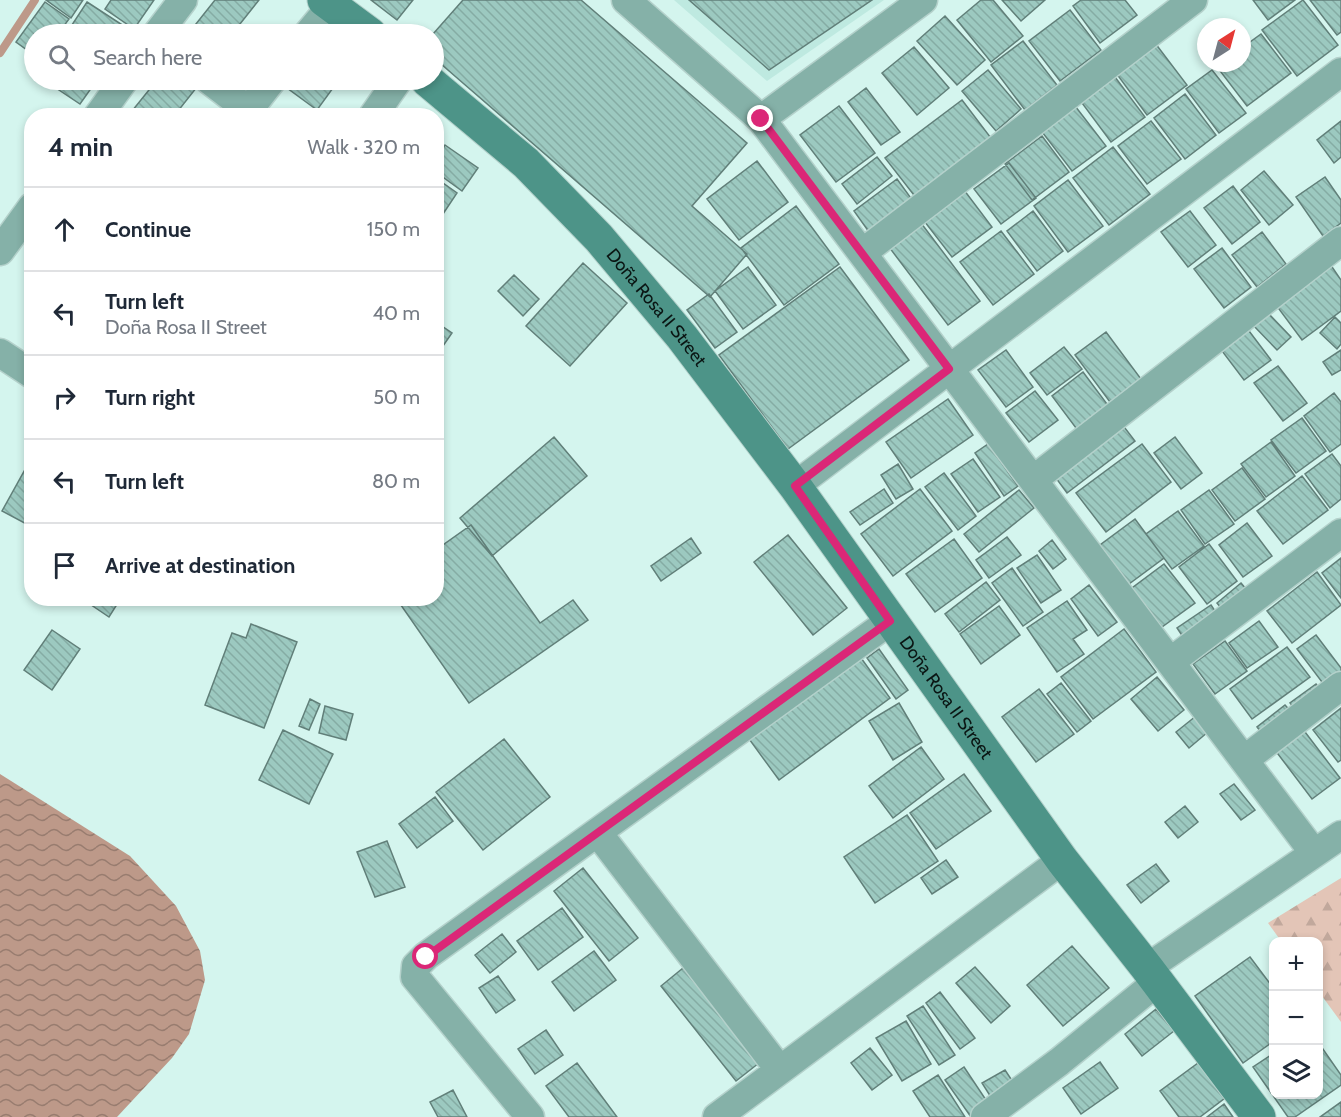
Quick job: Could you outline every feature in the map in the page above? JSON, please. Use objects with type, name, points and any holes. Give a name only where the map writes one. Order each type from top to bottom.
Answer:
[{"type":"main road","points":[[328,3],[356,24]]},
{"type":"main road","name":"Doña Rosa II Street","points":[[439,90],[526,163],[599,238],[682,337],[795,486],[1062,860],[1259,1117]]},
{"type":"street","points":[[164,24],[183,0]]},
{"type":"street","points":[[626,0],[761,119],[1314,853]]},
{"type":"street","points":[[761,119],[923,0]]},
{"type":"street","points":[[862,253],[1193,0]]},
{"type":"street","points":[[314,24],[328,3]]},
{"type":"street","points":[[795,486],[1341,72]]},
{"type":"street","points":[[104,108],[117,90]]},
{"type":"street","points":[[221,90],[242,108]]},
{"type":"street","points":[[253,108],[265,90]]},
{"type":"street","points":[[379,108],[391,90]]},
{"type":"street","points":[[0,251],[24,218]]},
{"type":"street","points":[[1033,480],[1341,241]]},
{"type":"street","points":[[0,353],[24,369]]},
{"type":"street","points":[[1170,662],[1341,532]]},
{"type":"street","points":[[530,1117],[415,977],[416,966],[890,621]]},
{"type":"street","points":[[1244,760],[1341,686]]},
{"type":"street","points":[[598,833],[779,1069]]},
{"type":"street","points":[[985,1117],[1059,1062],[1152,975],[1341,835]]},
{"type":"street","points":[[717,1117],[1062,860]]},
{"type":"shaded area","points":[[674,0],[884,0],[767,81]]},
{"type":"green space","points":[[1341,878],[1341,1022],[1323,997],[1323,937],[1278,937],[1268,923]]},
{"type":"water","points":[[0,774],[130,856],[176,906],[200,951],[205,980],[189,1034],[172,1058],[117,1117],[0,1117]]},
{"type":"building","points":[[46,0],[83,0],[71,18]]},
{"type":"building","points":[[111,0],[154,0],[137,24],[127,24],[105,9]]},
{"type":"building","points":[[215,0],[259,0],[240,24],[196,24]]},
{"type":"building","points":[[371,0],[413,0],[397,20]]},
{"type":"building","points":[[463,0],[581,0],[747,143],[692,206],[747,254],[710,297],[444,67],[444,24],[442,24]]},
{"type":"building","points":[[689,0],[872,0],[769,70]]},
{"type":"building","points":[[981,0],[993,0],[1023,36],[991,62],[957,20]]},
{"type":"building","points":[[1002,0],[1045,0],[1021,21]]},
{"type":"building","points":[[1081,0],[1125,0],[1137,15],[1100,43],[1073,6]]},
{"type":"building","points":[[1253,0],[1295,0],[1268,20]]},
{"type":"building","points":[[1303,0],[1338,45],[1297,76],[1262,30]]},
{"type":"building","points":[[1310,0],[1341,0],[1341,32],[1337,35]]},
{"type":"building","points":[[45,2],[69,19],[65,24],[29,24]]},
{"type":"building","points":[[87,2],[121,24],[73,24]]},
{"type":"building","points":[[1070,10],[1101,50],[1060,81],[1029,41]]},
{"type":"building","points":[[945,16],[985,60],[957,85],[917,41]]},
{"type":"building","points":[[24,31],[24,48],[16,42]]},
{"type":"building","points":[[1261,34],[1291,73],[1247,106],[1221,72],[1251,72],[1251,41]]},
{"type":"building","points":[[1023,41],[1057,85],[1025,110],[991,65]]},
{"type":"building","points":[[1155,43],[1187,85],[1147,115],[1116,73]]},
{"type":"building","points":[[914,47],[949,88],[917,115],[882,73]]},
{"type":"building","points":[[988,70],[1021,109],[996,131],[962,91]]},
{"type":"building","points":[[1209,72],[1214,72],[1246,113],[1219,133],[1186,89]]},
{"type":"building","points":[[1112,73],[1145,117],[1111,142],[1079,99]]},
{"type":"building","points":[[866,88],[900,132],[881,145],[848,102]]},
{"type":"building","points":[[59,90],[90,90],[80,104]]},
{"type":"building","points":[[149,90],[195,90],[180,108],[134,108]]},
{"type":"building","points":[[290,90],[332,90],[318,108],[314,108]]},
{"type":"building","points":[[1185,94],[1216,135],[1185,159],[1154,118]]},
{"type":"building","points":[[962,100],[994,142],[917,199],[885,158]]},
{"type":"building","points":[[1072,102],[1106,146],[1072,171],[1039,128]]},
{"type":"building","points":[[839,106],[875,153],[836,182],[800,135]]},
{"type":"building","points":[[1151,121],[1181,159],[1147,184],[1118,146]]},
{"type":"building","points":[[1341,121],[1341,157],[1334,163],[1317,140]]},
{"type":"building","points":[[1042,136],[1069,172],[1032,200],[1005,164]]},
{"type":"building","points":[[444,146],[478,168],[462,191],[444,178]]},
{"type":"building","points":[[1113,147],[1150,194],[1109,225],[1073,178]]},
{"type":"building","points":[[877,157],[892,176],[857,204],[842,184]]},
{"type":"building","points":[[757,161],[788,202],[739,240],[707,199]]},
{"type":"building","points":[[1009,163],[1036,198],[1001,224],[974,189]]},
{"type":"building","points":[[1264,171],[1293,205],[1269,225],[1241,190]]},
{"type":"building","points":[[1325,177],[1341,200],[1341,223],[1323,236],[1296,197]]},
{"type":"building","points":[[897,179],[913,201],[869,232],[854,211]]},
{"type":"building","points":[[1068,180],[1103,226],[1068,252],[1034,206]]},
{"type":"building","points":[[444,184],[457,193],[444,212]]},
{"type":"building","points":[[961,186],[992,227],[952,257],[921,217]]},
{"type":"building","points":[[1233,186],[1260,222],[1232,244],[1204,208]]},
{"type":"building","points":[[796,206],[839,264],[784,305],[741,248]]},
{"type":"building","points":[[1033,211],[1063,251],[1037,271],[1007,231]]},
{"type":"building","points":[[1190,211],[1216,245],[1188,267],[1161,232]]},
{"type":"building","points":[[918,219],[980,301],[948,325],[886,243]]},
{"type":"building","points":[[1001,231],[1034,274],[993,305],[960,262]]},
{"type":"building","points":[[1262,232],[1286,264],[1257,287],[1232,255]]},
{"type":"building","points":[[1222,248],[1251,287],[1224,308],[1194,269]]},
{"type":"building","points":[[583,263],[627,303],[570,366],[526,326]]},
{"type":"building","points":[[1330,264],[1341,280],[1341,311],[1302,340],[1276,305]]},
{"type":"building","points":[[748,267],[776,305],[743,329],[715,291]]},
{"type":"building","points":[[840,267],[909,360],[788,449],[719,355]]},
{"type":"building","points":[[514,275],[539,299],[523,316],[498,291]]},
{"type":"building","points":[[709,294],[737,332],[715,348],[687,310]]},
{"type":"building","points":[[1267,312],[1291,337],[1277,350],[1253,325]]},
{"type":"building","points":[[1335,317],[1341,323],[1341,344],[1337,349],[1320,333]]},
{"type":"building","points":[[1246,327],[1271,360],[1244,380],[1219,347]]},
{"type":"building","points":[[444,328],[452,333],[444,344]]},
{"type":"building","points":[[1106,332],[1141,379],[1110,402],[1075,355]]},
{"type":"building","points":[[1064,347],[1082,369],[1047,395],[1030,373]]},
{"type":"building","points":[[1006,350],[1033,387],[1006,407],[978,370]]},
{"type":"building","points":[[1341,350],[1341,370],[1332,375],[1323,362]]},
{"type":"building","points":[[1278,366],[1307,403],[1283,421],[1254,383]]},
{"type":"building","points":[[1083,372],[1110,408],[1079,432],[1052,396]]},
{"type":"building","points":[[1035,391],[1058,420],[1029,442],[1006,413]]},
{"type":"building","points":[[1334,393],[1341,402],[1341,444],[1330,452],[1304,416]]},
{"type":"building","points":[[948,399],[973,435],[911,478],[886,442]]},
{"type":"building","points":[[1302,418],[1326,451],[1296,473],[1271,440]]},
{"type":"building","points":[[1118,419],[1135,441],[1067,493],[1050,470]]},
{"type":"building","points":[[554,437],[587,476],[492,556],[460,518]]},
{"type":"building","points":[[1175,437],[1202,473],[1181,489],[1154,453]]},
{"type":"building","points":[[1271,442],[1295,476],[1266,497],[1241,464]]},
{"type":"building","points":[[988,444],[1018,486],[1004,496],[975,453]]},
{"type":"building","points":[[1142,444],[1171,482],[1106,532],[1076,493]]},
{"type":"building","points":[[1332,454],[1341,466],[1341,499],[1330,508],[1305,474]]},
{"type":"building","points":[[973,459],[1000,497],[978,512],[951,474]]},
{"type":"building","points":[[898,464],[913,489],[896,499],[881,475]]},
{"type":"building","points":[[1242,468],[1265,499],[1235,521],[1212,490]]},
{"type":"building","points":[[24,471],[24,523],[2,511]]},
{"type":"building","points":[[944,473],[976,516],[958,530],[925,487]]},
{"type":"building","points":[[1302,476],[1328,510],[1283,544],[1257,511]]},
{"type":"building","points":[[884,489],[893,503],[860,525],[850,512]]},
{"type":"building","points":[[920,489],[952,531],[893,576],[861,534]]},
{"type":"building","points":[[1019,490],[1034,508],[979,552],[964,534]]},
{"type":"building","points":[[1209,490],[1234,524],[1205,544],[1181,510]]},
{"type":"building","points":[[1178,511],[1204,546],[1172,569],[1146,534]]},
{"type":"building","points":[[1135,519],[1164,558],[1129,584],[1100,545]]},
{"type":"building","points":[[1247,523],[1272,556],[1243,577],[1219,545]]},
{"type":"building","points":[[471,525],[540,623],[573,600],[588,620],[469,703],[402,606],[444,606],[444,544]]},
{"type":"building","points":[[788,535],[847,608],[813,635],[754,562]]},
{"type":"building","points":[[1007,537],[1021,555],[989,578],[976,560]]},
{"type":"building","points":[[691,538],[701,553],[661,581],[651,566]]},
{"type":"building","points":[[954,539],[982,578],[935,612],[906,574]]},
{"type":"building","points":[[1052,540],[1066,559],[1053,569],[1039,551]]},
{"type":"building","points":[[1209,544],[1237,581],[1207,604],[1179,567]]},
{"type":"building","points":[[1037,555],[1061,590],[1041,603],[1017,568]]},
{"type":"building","points":[[1341,558],[1341,598],[1322,573]]},
{"type":"building","points":[[1164,564],[1195,603],[1162,627],[1132,588]]},
{"type":"building","points":[[1012,568],[1043,612],[1023,626],[992,583]]},
{"type":"building","points":[[1317,572],[1341,605],[1292,643],[1267,611]]},
{"type":"building","points":[[986,582],[1000,600],[959,632],[945,614]]},
{"type":"building","points":[[1241,583],[1251,595],[1227,615],[1217,603]]},
{"type":"building","points":[[1089,585],[1117,622],[1098,636],[1071,599]]},
{"type":"building","points":[[1067,601],[1087,630],[1073,639],[1084,654],[1057,672],[1027,628]]},
{"type":"building","points":[[1211,605],[1221,620],[1187,643],[1177,628]]},
{"type":"building","points":[[93,606],[116,606],[109,617]]},
{"type":"building","points":[[999,606],[1020,635],[981,664],[960,634]]},
{"type":"building","points":[[1259,621],[1278,647],[1247,668],[1229,643]]},
{"type":"building","points":[[251,624],[297,642],[264,728],[205,705],[232,633],[246,638]]},
{"type":"building","points":[[1124,629],[1156,672],[1093,719],[1061,677]]},
{"type":"building","points":[[52,630],[80,649],[52,690],[24,670]]},
{"type":"building","points":[[1316,635],[1341,668],[1341,675],[1325,686],[1297,649]]},
{"type":"building","points":[[1225,641],[1247,671],[1215,694],[1193,664]]},
{"type":"building","points":[[1287,647],[1310,677],[1252,719],[1230,689]]},
{"type":"building","points":[[879,649],[908,690],[896,699],[867,658]]},
{"type":"building","points":[[856,651],[890,698],[779,780],[744,732]]},
{"type":"building","points":[[1157,677],[1184,710],[1158,731],[1131,699]]},
{"type":"building","points":[[1061,683],[1091,721],[1077,732],[1047,694]]},
{"type":"building","points":[[1316,684],[1324,695],[1299,714],[1290,703]]},
{"type":"building","points":[[1039,689],[1074,734],[1036,762],[1002,717]]},
{"type":"building","points":[[310,699],[320,704],[309,730],[299,726]]},
{"type":"building","points":[[899,703],[922,742],[893,760],[869,721]]},
{"type":"building","points":[[1285,705],[1295,716],[1266,739],[1257,727]]},
{"type":"building","points":[[325,706],[353,714],[346,740],[319,733]]},
{"type":"building","points":[[1341,708],[1341,760],[1338,762],[1313,730]]},
{"type":"building","points":[[1196,716],[1208,732],[1189,748],[1176,732]]},
{"type":"building","points":[[1302,728],[1340,778],[1312,799],[1275,750]]},
{"type":"building","points":[[283,730],[333,754],[309,804],[259,780]]},
{"type":"building","points":[[504,739],[550,797],[483,850],[436,792]]},
{"type":"building","points":[[921,747],[944,779],[893,818],[869,786]]},
{"type":"building","points":[[964,774],[991,811],[936,849],[910,813]]},
{"type":"building","points":[[1234,784],[1255,810],[1241,820],[1220,794]]},
{"type":"building","points":[[435,797],[453,821],[417,848],[399,824]]},
{"type":"building","points":[[1185,806],[1198,822],[1178,838],[1165,822]]},
{"type":"building","points":[[907,815],[938,861],[875,903],[844,857]]},
{"type":"building","points":[[387,841],[405,887],[375,897],[357,852]]},
{"type":"building","points":[[946,860],[958,877],[932,894],[921,878]]},
{"type":"building","points":[[1156,864],[1169,881],[1141,903],[1127,885]]},
{"type":"building","points":[[583,868],[638,938],[609,961],[554,891]]},
{"type":"building","points":[[562,908],[583,937],[538,970],[517,941]]},
{"type":"building","points":[[502,934],[516,952],[490,973],[475,955]]},
{"type":"building","points":[[1072,946],[1109,988],[1063,1026],[1027,985]]},
{"type":"building","points":[[594,951],[616,980],[574,1011],[552,982]]},
{"type":"building","points":[[1250,957],[1269,982],[1269,1045],[1243,1063],[1195,996]]},
{"type":"building","points":[[975,967],[1010,1006],[991,1023],[956,983]]},
{"type":"building","points":[[683,968],[759,1063],[736,1081],[661,986]]},
{"type":"building","points":[[498,976],[515,1000],[496,1013],[479,988]]},
{"type":"building","points":[[940,992],[975,1038],[960,1049],[926,1003]]},
{"type":"building","points":[[923,1006],[955,1055],[939,1065],[907,1016]]},
{"type":"building","points":[[1156,1009],[1174,1031],[1142,1056],[1125,1034]]},
{"type":"building","points":[[906,1021],[931,1064],[902,1081],[876,1038]]},
{"type":"building","points":[[546,1030],[563,1055],[535,1074],[518,1049]]},
{"type":"building","points":[[870,1048],[892,1075],[872,1090],[851,1063]]},
{"type":"building","points":[[1323,1049],[1341,1075],[1341,1085],[1323,1098]]},
{"type":"building","points":[[1269,1056],[1269,1090],[1253,1067]]},
{"type":"building","points":[[1100,1062],[1118,1088],[1081,1114],[1063,1088]]},
{"type":"building","points":[[577,1063],[617,1117],[569,1117],[546,1086]]},
{"type":"building","points":[[1198,1063],[1225,1098],[1200,1117],[1179,1117],[1160,1091]]},
{"type":"building","points":[[964,1067],[990,1106],[971,1117],[945,1080]]},
{"type":"building","points":[[1005,1070],[1017,1088],[994,1102],[982,1083]]},
{"type":"building","points":[[938,1075],[965,1117],[930,1117],[913,1091]]},
{"type":"building","points":[[453,1090],[467,1117],[438,1117],[430,1102]]},
{"type":"building","points":[[1275,1099],[1321,1099],[1295,1117],[1288,1117]]},
{"type":"building","points":[[1341,1102],[1341,1117],[1320,1117]]},
{"type":"building","points":[[1224,1104],[1233,1117],[1207,1117]]},
{"type":"waterway","points":[[0,53],[35,0]]},
{"type":"route","points":[[426,957],[890,621],[795,486],[949,369],[761,119]]}]
